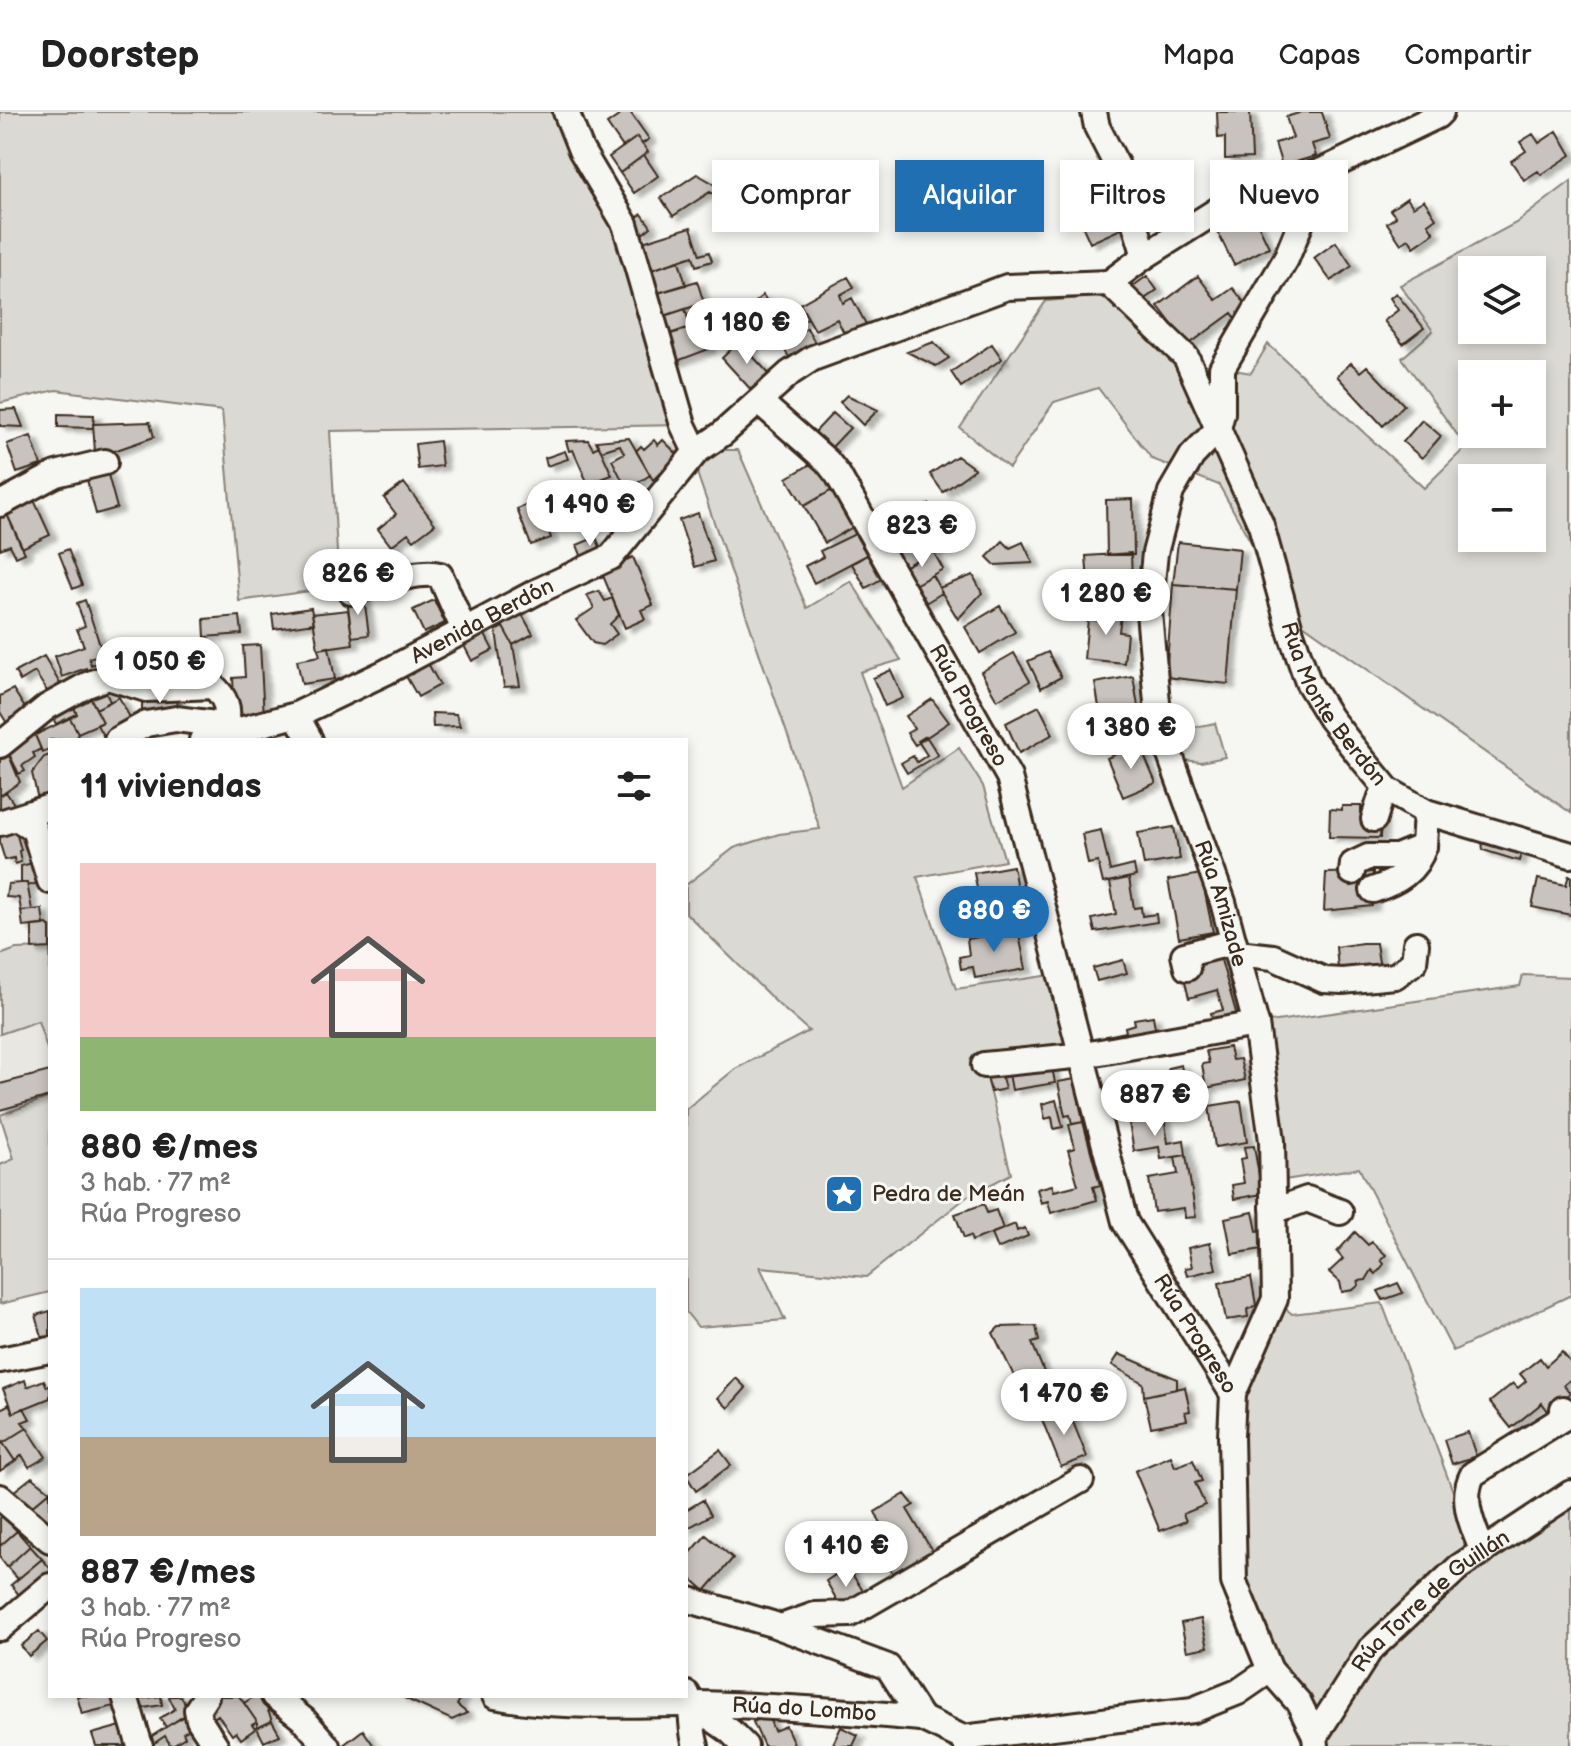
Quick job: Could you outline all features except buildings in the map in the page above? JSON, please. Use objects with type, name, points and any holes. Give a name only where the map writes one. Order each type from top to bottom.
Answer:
[{"type":"street","points":[[566,112],[581,150],[625,224],[683,425],[696,452]]},
{"type":"street","points":[[1094,112],[1097,127],[1117,166],[1145,256]]},
{"type":"street","points":[[1344,160],[1441,112]]},
{"type":"street","points":[[1210,215],[1109,283],[1186,357],[1218,429]]},
{"type":"street","points":[[1218,429],[1222,413],[1222,368],[1286,259],[1297,232]]},
{"type":"street","name":"Avenida Berdón","points":[[206,738],[225,729],[296,715],[611,557],[696,452],[760,402],[790,373],[813,358],[1007,287],[1109,283]]},
{"type":"street","name":"Rúa Progreso","points":[[760,402],[827,461],[838,475],[1009,777],[1084,1055],[1125,1222],[1233,1394],[1234,1582],[1270,1670],[1299,1703],[1315,1741]]},
{"type":"street","name":"Rúa Monte Berdón","points":[[1218,429],[1261,525],[1308,682],[1330,718],[1388,790],[1426,812],[1571,855]]},
{"type":"street","name":"Rúa Amizade","points":[[1218,429],[1192,456],[1171,492],[1155,553],[1149,612],[1159,725],[1223,902],[1256,1024],[1272,1141],[1275,1299],[1233,1394]]},
{"type":"street","points":[[0,504],[56,474],[105,462]]},
{"type":"street","points":[[351,592],[435,573],[440,575],[464,630]]},
{"type":"street","points":[[0,745],[47,707],[108,677],[146,689],[213,686],[224,696],[225,729],[176,719],[146,724],[121,738]]},
{"type":"street","points":[[296,715],[309,738]]},
{"type":"street","points":[[1374,819],[1381,797],[1388,790]]},
{"type":"street","points":[[9,821],[48,808]]},
{"type":"street","points":[[1373,890],[1407,874],[1420,859],[1426,812]]},
{"type":"street","points":[[9,821],[34,829],[48,874]]},
{"type":"street","points":[[1352,872],[1353,864],[1359,860],[1397,857],[1424,846]]},
{"type":"street","points":[[1187,968],[1184,955],[1235,947],[1273,957],[1324,980],[1370,974],[1395,976],[1414,962],[1416,944]]},
{"type":"street","points":[[984,1065],[1084,1055],[1256,1024]]},
{"type":"street","points":[[1273,1207],[1282,1208],[1307,1199],[1340,1212]]},
{"type":"street","points":[[4,1371],[48,1351]]},
{"type":"street","points":[[1483,1552],[1467,1504],[1465,1487],[1473,1474],[1563,1418],[1563,1409]]},
{"type":"street","points":[[781,1627],[815,1615],[850,1614],[1081,1480]]},
{"type":"street","name":"Rúa Torre de Guillán","points":[[1315,1741],[1370,1650],[1459,1567],[1571,1493]]},
{"type":"street","points":[[0,1497],[48,1538]]},
{"type":"street","points":[[0,1628],[48,1588]]},
{"type":"street","points":[[688,1600],[781,1627],[888,1667],[921,1718],[965,1742],[1193,1710],[1238,1692],[1270,1670]]},
{"type":"street","points":[[126,1698],[140,1746]]},
{"type":"street","points":[[205,1698],[197,1710],[199,1720],[216,1746]]},
{"type":"street","name":"Rúa do Lombo","points":[[505,1698],[530,1703],[689,1698],[921,1718]]},
{"type":"street","points":[[689,1698],[696,1746]]},
{"type":"street","points":[[689,1698],[745,1746]]},
{"type":"street","points":[[291,1700],[327,1746]]},
{"type":"shaded area","points":[[0,112],[566,112],[625,224],[683,425],[330,431],[339,587],[239,601],[222,411],[56,390],[0,403]]},
{"type":"shaded area","points":[[1571,181],[1571,813],[1293,617],[1219,485],[1152,459],[1098,388],[1054,402],[1009,468],[960,428],[1046,301],[1106,296],[1171,359],[1251,373],[1268,344],[1424,488],[1465,448],[1546,448],[1546,360],[1458,360],[1458,436],[1402,358],[1433,331],[1400,285],[1516,223]]},
{"type":"shaded area","points":[[719,450],[738,450],[807,608],[851,581],[901,660],[860,672],[902,787],[959,748],[983,786],[1005,861],[917,877],[956,989],[1050,975],[1068,1049],[984,1065],[1011,1174],[968,1196],[866,1277],[760,1267],[785,1320],[698,1327],[688,1314],[688,1107],[735,1069],[809,1031],[688,915],[688,883],[734,848],[779,834],[820,829],[696,470]]},
{"type":"shaded area","points":[[1215,723],[1225,757],[1201,762],[1184,760],[1177,731]]},
{"type":"shaded area","points":[[48,948],[48,1052],[38,1021],[0,1034],[0,955],[16,949]]},
{"type":"shaded area","points":[[1523,975],[1571,977],[1571,1295],[1453,1351],[1359,1168],[1272,1182],[1256,1024],[1520,986]]},
{"type":"shaded area","points":[[39,1021],[48,1051],[48,1098],[0,1115],[0,1034]]},
{"type":"shaded area","points":[[48,1098],[48,1292],[0,1304],[0,1165],[14,1159],[0,1115]]},
{"type":"shaded area","points":[[1275,1299],[1292,1314],[1382,1303],[1477,1555],[1571,1490],[1571,1746],[1316,1746],[1234,1582],[1231,1436]]},
{"type":"place","name":"Pedra de Meán","points":[[844,1194]]}]
